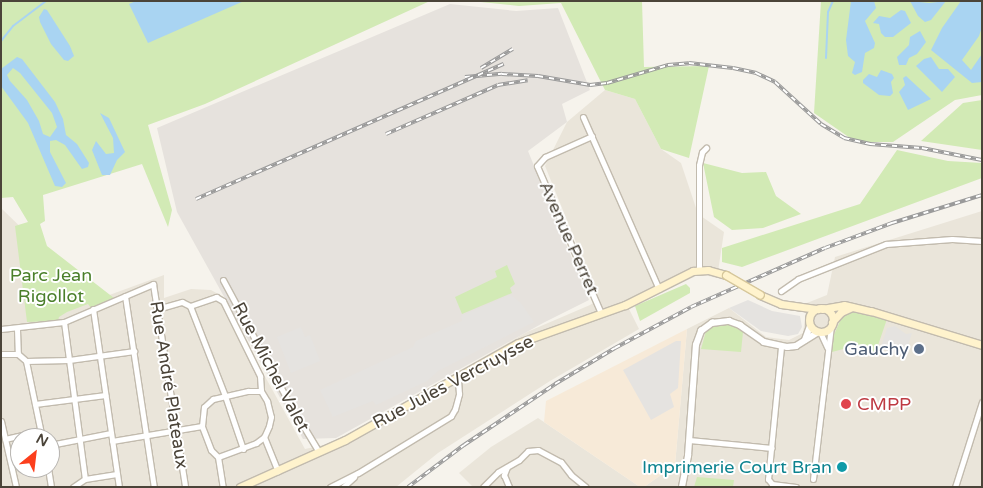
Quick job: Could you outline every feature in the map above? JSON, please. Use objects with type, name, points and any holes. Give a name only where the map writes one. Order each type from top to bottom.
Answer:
[{"type":"main road","name":"Rue Jules Vercruysse","points":[[240,487],[319,452],[458,378],[518,343],[602,313],[659,289],[688,273],[699,270]]},
{"type":"main road","points":[[699,270],[714,271],[726,275],[776,303],[820,309],[831,315],[832,324]]},
{"type":"main road","points":[[810,323],[812,312],[844,305],[982,345]]},
{"type":"main road","points":[[795,307],[819,332],[832,324],[841,312],[854,307]]},
{"type":"street","points":[[583,117],[659,289]]},
{"type":"street","name":"Avenue Perret","points":[[592,136],[545,157],[537,166],[602,313]]},
{"type":"street","points":[[699,270],[699,165],[702,152],[706,148]]},
{"type":"street","points":[[781,291],[798,278],[886,244],[952,239],[982,241]]},
{"type":"street","name":"Rue Michel Valet","points":[[223,280],[287,400],[319,452]]},
{"type":"street","name":"Rue André Plateaux","points":[[125,296],[153,284],[185,487]]},
{"type":"street","points":[[1,329],[18,329],[64,322],[125,296],[154,487]]},
{"type":"street","points":[[190,306],[216,296],[223,301],[260,376],[261,391],[267,401],[271,417],[264,437],[256,443],[218,457]]},
{"type":"street","points":[[157,309],[182,302],[190,306],[225,396],[242,449]]},
{"type":"street","points":[[93,310],[119,487]]},
{"type":"street","points":[[682,487],[687,467],[698,338],[710,324],[726,320],[740,325],[764,342],[780,347],[796,346],[819,332],[827,348]]},
{"type":"street","points":[[64,322],[85,479]]},
{"type":"street","points":[[804,340],[810,323]]},
{"type":"street","points":[[813,479],[827,348],[832,324]]},
{"type":"street","points":[[18,329],[18,354]]},
{"type":"street","points":[[780,347],[769,482],[796,487]]},
{"type":"street","points":[[26,361],[69,360],[134,350]]},
{"type":"street","points":[[1,354],[18,354],[26,361],[39,428]]},
{"type":"street","points":[[330,487],[358,473],[451,416],[459,394],[458,378]]},
{"type":"street","points":[[223,487],[218,457],[211,450],[202,426],[204,407],[213,399],[248,390],[261,391]]},
{"type":"street","points":[[35,404],[105,395]]},
{"type":"street","points":[[955,487],[982,402]]},
{"type":"street","points":[[1,421],[16,487]]},
{"type":"street","points":[[112,441],[176,432],[202,426]]},
{"type":"street","points":[[60,443],[111,433]]},
{"type":"street","points":[[264,437],[278,471]]},
{"type":"street","points":[[5,439],[10,438]]},
{"type":"street","points":[[689,440],[772,448]]},
{"type":"street","points":[[483,487],[528,451],[538,450],[560,462],[570,474],[586,487]]},
{"type":"street","points":[[508,466],[504,475],[509,487]]},
{"type":"street","points":[[343,487],[358,473]]},
{"type":"street","points":[[72,487],[85,479],[117,474]]},
{"type":"shaded area","points":[[450,4],[516,11],[558,8],[590,90],[562,104],[567,122],[528,151],[589,300],[543,323],[336,438],[303,439],[177,212],[157,128]]},
{"type":"shaded area","points":[[605,90],[635,99],[661,149],[681,163],[698,214],[724,232],[717,278],[700,274],[629,309],[639,329],[550,381],[438,453],[396,487],[1,487],[1,208],[34,240],[63,312],[164,275],[164,298],[191,289],[211,290],[220,295],[305,449],[333,443],[527,332],[590,305],[599,299],[545,166],[567,122]]},
{"type":"shaded area","points":[[982,211],[982,487],[644,487],[675,465],[687,329],[729,308],[766,337],[789,340],[803,333],[807,303],[827,295],[835,257]]},
{"type":"shaded area","points":[[510,295],[520,302],[534,322],[438,371],[427,381],[376,405],[373,401],[333,417],[320,390],[413,347],[416,341],[462,321],[461,316]]},
{"type":"shaded area","points":[[748,300],[772,311],[800,316],[802,327],[798,334],[788,336],[761,331],[729,308]]},
{"type":"shaded area","points":[[895,326],[906,334],[912,333],[906,351],[900,355],[884,350],[885,345],[881,347],[887,328]]},
{"type":"shaded area","points":[[301,327],[305,337],[310,335],[320,361],[291,373],[277,337]]},
{"type":"shaded area","points":[[687,329],[675,465],[644,487],[640,487],[544,422],[546,401]]},
{"type":"shaded area","points":[[676,341],[681,341],[678,388],[670,394],[674,407],[651,420],[623,370]]},
{"type":"shaded area","points":[[538,418],[640,487],[473,487],[459,473],[491,447]]},
{"type":"green space","name":"Parc Jean Rigollot","points":[[1,1],[430,1],[205,104],[148,125],[172,210],[168,227],[142,164],[43,195],[45,221],[40,224],[47,246],[114,298],[91,308],[88,304],[67,312],[59,317],[58,321],[27,322],[15,226],[28,222],[13,197],[1,198]]},
{"type":"green space","points":[[471,1],[642,1],[644,67],[709,66],[689,158],[661,149],[635,99],[605,90],[561,3],[519,6]]},
{"type":"green space","points":[[821,1],[982,1],[982,95],[955,100],[893,142],[866,142],[850,138],[814,113]]},
{"type":"green space","points":[[982,100],[982,150],[921,141],[963,103]]},
{"type":"green space","points":[[897,150],[948,161],[982,163],[982,178],[742,267],[722,262],[722,248],[860,204]]},
{"type":"green space","points":[[703,163],[742,173],[766,172],[776,196],[801,214],[763,228],[732,230],[714,217]]},
{"type":"green space","points":[[507,265],[515,284],[510,288],[512,293],[462,314],[455,297],[497,277],[495,271]]},
{"type":"green space","points":[[686,284],[690,288],[690,293],[640,321],[635,306]]},
{"type":"green space","points":[[845,310],[887,319],[875,354],[851,347],[832,352],[832,339]]},
{"type":"green space","points":[[729,323],[743,332],[741,352],[701,349],[706,331],[717,324]]},
{"type":"green space","points":[[697,477],[734,480],[733,487],[694,487]]},
{"type":"water","points":[[136,1],[244,1],[148,43],[129,4]]},
{"type":"water","points":[[851,1],[874,1],[876,8],[865,21],[875,43],[874,48],[865,53],[862,72],[855,75],[852,73],[855,62],[848,56],[846,40]]},
{"type":"water","points":[[910,1],[929,3],[946,1],[931,20],[925,22],[918,16]]},
{"type":"water","points":[[961,1],[982,1],[982,27],[979,36],[962,60],[971,70],[982,54],[982,82],[972,83],[931,50],[942,28]]},
{"type":"water","points":[[44,9],[47,10],[70,46],[74,56],[68,61],[64,60],[51,44],[40,22],[39,17]]},
{"type":"water","points":[[901,10],[905,11],[911,23],[893,37],[885,37],[881,33],[879,24],[873,23],[879,16],[890,18]]},
{"type":"water","points":[[920,31],[926,42],[917,54],[909,58],[906,65],[899,65],[897,57],[909,45],[910,37]]},
{"type":"water","points":[[17,57],[22,59],[55,102],[63,119],[66,135],[77,144],[89,163],[88,167],[82,169],[65,145],[56,140],[50,141],[50,152],[66,183],[62,187],[55,186],[28,123],[1,86],[1,69]],"holes":[[[13,68],[20,73],[52,113],[57,127],[50,137],[43,134],[39,121],[27,100],[7,75]]]},
{"type":"water","points":[[931,57],[939,69],[948,69],[955,77],[942,92],[916,66],[924,59]]},
{"type":"water","points":[[881,70],[892,74],[894,78],[891,82],[893,93],[890,96],[879,95],[863,83],[863,80],[869,74],[877,77]]},
{"type":"water","points":[[906,76],[931,99],[908,110],[899,92],[905,85],[903,78]]},
{"type":"water","points":[[100,113],[109,118],[125,152],[117,160],[110,175],[102,175],[92,150],[96,141],[106,154],[114,153],[113,138]]},
{"type":"waterway","points":[[1,41],[13,26],[46,1]]},
{"type":"waterway","points":[[826,58],[828,12],[833,1]]},
{"type":"railway","points":[[481,68],[513,49]]},
{"type":"railway","points":[[465,77],[502,74],[538,76],[590,85],[607,83],[668,65],[689,63],[733,68],[756,73],[775,82],[821,124],[844,138],[870,144],[922,148],[982,160]]},
{"type":"railway","points":[[196,199],[504,64]]},
{"type":"railway","points":[[386,134],[498,85],[528,80]]},
{"type":"railway","points":[[408,487],[464,445],[555,384],[615,348],[691,307],[825,248],[892,223],[982,195]]},
{"type":"place","name":"Gauchy","points":[[919,349]]},
{"type":"place","name":"CMPP","points":[[846,404]]},
{"type":"place","name":"Imprimerie Court Bran","points":[[842,467]]}]
